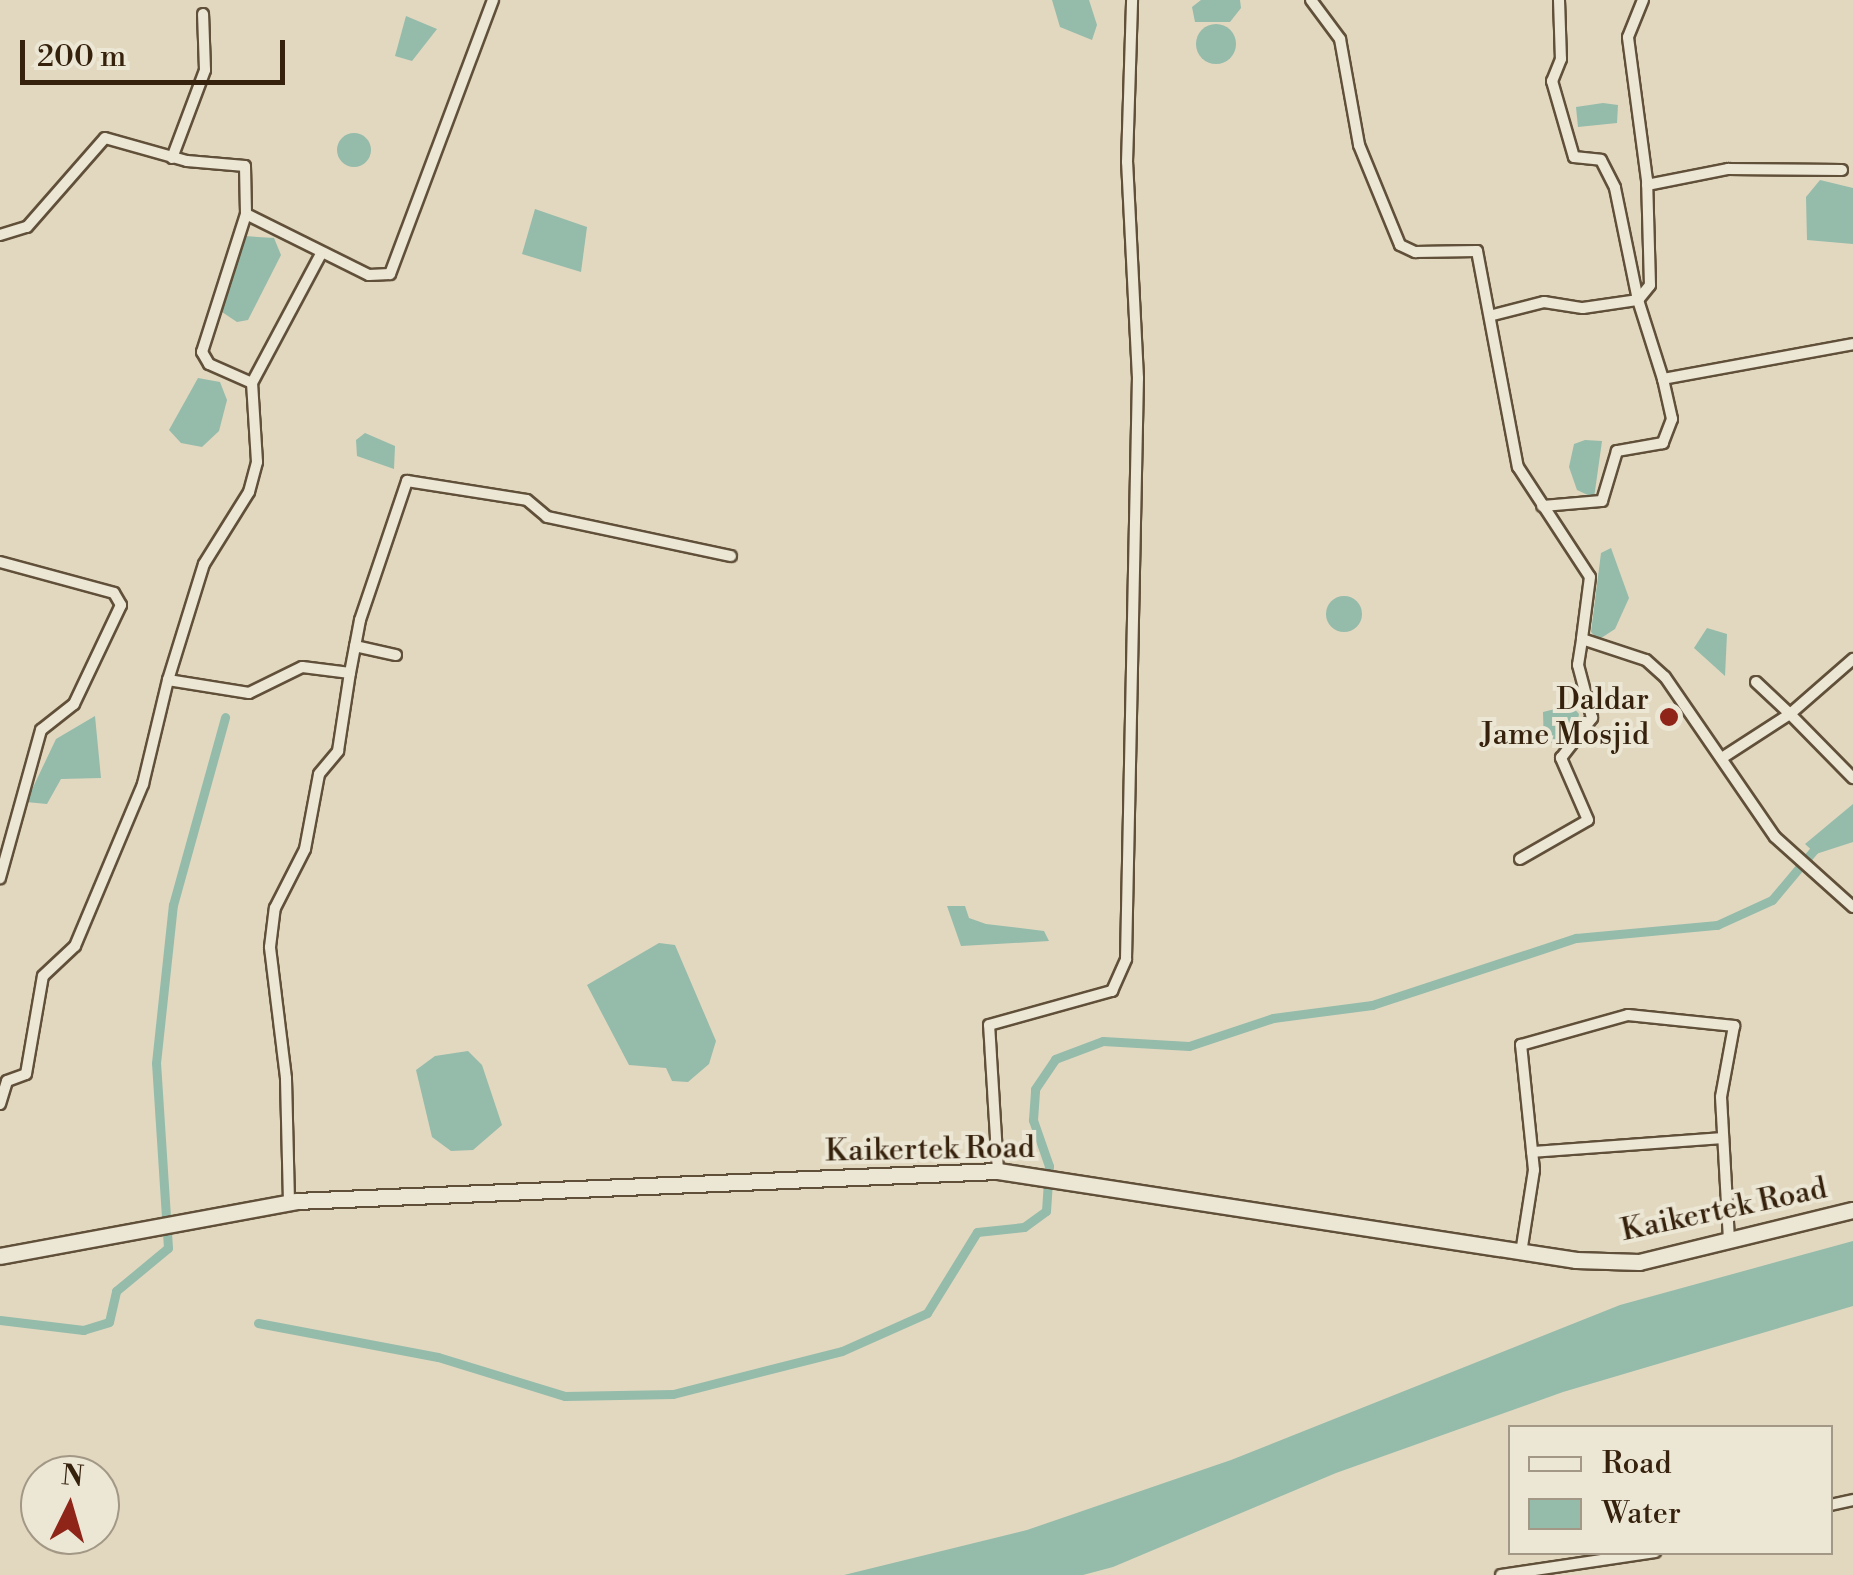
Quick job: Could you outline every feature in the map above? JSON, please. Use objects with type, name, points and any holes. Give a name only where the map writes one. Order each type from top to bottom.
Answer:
[{"type":"main road","name":"Kaikertek Road","points":[[0,1256],[289,1202],[1006,1171],[1086,1180],[1521,1254],[1639,1262],[1853,1210]]},
{"type":"street","points":[[246,214],[321,254],[382,278],[390,274],[493,0]]},
{"type":"street","points":[[1006,1171],[989,1024],[1012,1012],[1112,991],[1126,959],[1138,378],[1127,162],[1132,0]]},
{"type":"street","points":[[1312,0],[1340,39],[1359,145],[1400,245],[1414,252],[1477,250],[1493,315],[1518,467],[1590,577],[1578,665],[1592,718],[1561,758],[1588,820],[1520,859]]},
{"type":"street","points":[[1542,506],[1602,501],[1616,452],[1663,442],[1672,419],[1638,300],[1615,188],[1601,160],[1574,157],[1552,81],[1562,59],[1559,0]]},
{"type":"street","points":[[1493,315],[1544,302],[1583,308],[1638,300],[1650,285],[1647,184],[1628,37],[1643,0]]},
{"type":"street","points":[[172,158],[205,70],[203,14]]},
{"type":"street","points":[[0,236],[27,228],[105,138],[172,158],[245,166],[246,214],[202,352],[209,364],[252,382]]},
{"type":"street","points":[[1647,184],[1728,169],[1842,170]]},
{"type":"street","points":[[0,1104],[7,1081],[26,1074],[43,976],[75,946],[143,784],[168,680],[204,564],[249,492],[256,462],[252,382],[321,254]]},
{"type":"street","points":[[1663,378],[1853,344]]},
{"type":"street","points":[[289,1202],[286,1078],[270,946],[274,908],[304,849],[319,774],[338,751],[355,646],[408,481],[527,500],[548,517],[731,556]]},
{"type":"street","points":[[0,562],[114,593],[121,605],[74,704],[41,730],[0,878]]},
{"type":"street","points":[[1582,639],[1646,660],[1725,756],[1788,852],[1853,907]]},
{"type":"street","points":[[355,646],[396,655]]},
{"type":"street","points":[[1725,756],[1790,714],[1853,659]]},
{"type":"street","points":[[168,680],[248,693],[302,667],[350,674]]},
{"type":"street","points":[[1756,682],[1853,778]]},
{"type":"street","points":[[1521,1254],[1532,1152],[1521,1045],[1628,1015],[1732,1023],[1721,1138],[1729,1241]]},
{"type":"street","points":[[1532,1152],[1721,1138]]},
{"type":"street","points":[[1500,1575],[1635,1555]]},
{"type":"water","points":[[1052,0],[1089,0],[1097,25],[1092,40],[1060,27]]},
{"type":"water","points":[[1201,0],[1240,0],[1241,8],[1230,22],[1195,22],[1192,7]]},
{"type":"water","points":[[406,16],[437,29],[412,61],[395,56]]},
{"type":"water","points":[[1216,24],[1230,30],[1236,44],[1230,58],[1216,64],[1202,58],[1196,44],[1202,30]]},
{"type":"water","points":[[1618,105],[1617,123],[1578,127],[1576,107]]},
{"type":"water","points":[[354,133],[366,138],[371,150],[366,162],[354,167],[342,162],[337,150],[342,138]]},
{"type":"water","points":[[1820,180],[1853,188],[1853,244],[1807,240],[1806,197]]},
{"type":"water","points":[[535,209],[587,227],[581,272],[522,254]]},
{"type":"water","points":[[244,236],[274,238],[281,255],[248,320],[237,322],[222,312]]},
{"type":"water","points":[[198,378],[220,382],[227,400],[219,431],[202,447],[181,443],[169,430]]},
{"type":"water","points":[[365,433],[395,446],[394,469],[357,456],[356,440]]},
{"type":"water","points":[[1602,441],[1594,498],[1577,490],[1569,467],[1574,444]]},
{"type":"water","points":[[1611,548],[1629,598],[1615,629],[1598,640],[1591,632],[1601,553]]},
{"type":"water","points":[[1344,596],[1357,601],[1362,614],[1357,627],[1344,632],[1331,627],[1326,614],[1331,601]]},
{"type":"water","points":[[1707,628],[1727,634],[1725,676],[1694,648]]},
{"type":"water","points":[[1571,705],[1579,714],[1576,729],[1544,747],[1543,712]]},
{"type":"water","points":[[95,716],[101,778],[61,779],[47,804],[26,802],[56,739]]},
{"type":"water","points":[[1853,804],[1853,842],[1816,854],[1805,844]]},
{"type":"water","points":[[947,906],[965,906],[969,918],[986,924],[1044,931],[1049,941],[961,946]]},
{"type":"water","points":[[659,943],[675,945],[716,1041],[709,1064],[688,1082],[672,1081],[666,1068],[629,1065],[587,985]]},
{"type":"water","points":[[468,1051],[482,1065],[502,1125],[473,1150],[451,1151],[432,1137],[416,1070],[435,1056]]},
{"type":"water","points":[[1853,1241],[1853,1306],[1563,1392],[1336,1473],[1113,1567],[1083,1575],[844,1575],[1027,1530],[1231,1460],[1620,1305]]},
{"type":"waterway","points":[[0,1320],[83,1330],[109,1322],[116,1291],[168,1248],[156,1063],[173,905],[225,717]]},
{"type":"waterway","points":[[258,1323],[438,1357],[565,1396],[673,1394],[842,1351],[927,1313],[977,1232],[1024,1227],[1046,1211],[1049,1166],[1033,1120],[1035,1089],[1055,1059],[1103,1041],[1189,1046],[1273,1018],[1372,1005],[1576,938],[1717,925],[1772,900],[1818,845]]},
{"type":"place","name":"Daldar Jame Mosjid","points":[[1669,717]]}]
